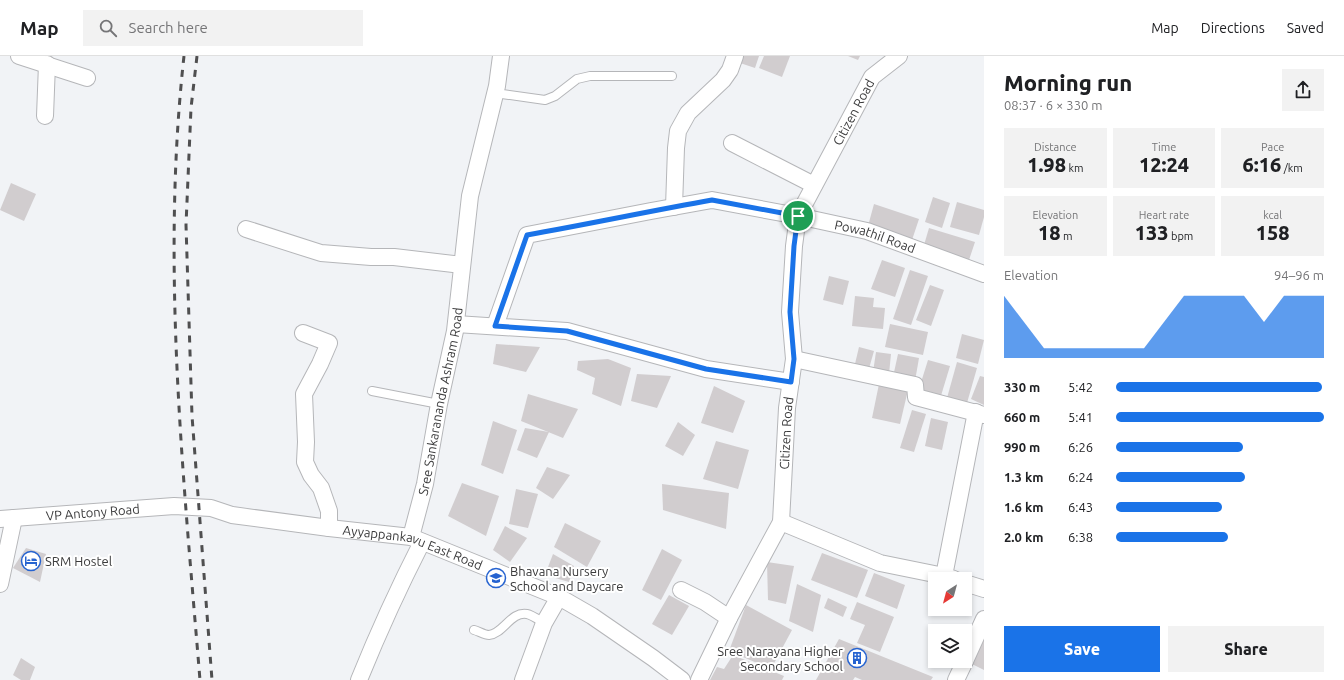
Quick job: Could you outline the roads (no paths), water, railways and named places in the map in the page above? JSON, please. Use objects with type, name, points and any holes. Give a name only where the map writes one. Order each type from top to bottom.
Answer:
[{"type":"street","points":[[19,56],[87,78]]},
{"type":"street","name":"Sree Sankarananda Ashram Road","points":[[359,680],[417,539],[439,404],[456,324],[470,196],[495,93],[501,56]]},
{"type":"street","points":[[674,207],[678,131],[688,114],[723,80],[730,70],[735,56]]},
{"type":"street","name":"Citizen Road","points":[[699,680],[729,618],[781,522],[787,408],[794,359],[790,312],[794,246],[798,216],[872,77],[900,56]]},
{"type":"street","points":[[45,116],[47,64]]},
{"type":"street","points":[[732,143],[814,185]]},
{"type":"street","name":"Powathil Road","points":[[495,326],[527,235],[712,200],[867,231],[984,274]]},
{"type":"street","points":[[246,229],[321,252],[371,257],[394,257],[462,265]]},
{"type":"street","points":[[456,324],[567,331],[706,369],[791,382]]},
{"type":"street","points":[[303,333],[329,343],[304,394],[306,442],[304,462],[310,475],[321,488],[329,511],[329,528]]},
{"type":"street","points":[[794,359],[916,385],[916,397],[980,414],[950,572]]},
{"type":"street","name":"Ayyappankavu East Road","points":[[186,506],[211,508],[232,515],[417,539],[559,598],[592,616],[682,680]]},
{"type":"street","name":"VP Antony Road","points":[[7,518],[186,506]]},
{"type":"street","points":[[0,584],[7,518]]},
{"type":"street","points":[[781,522],[880,563],[928,573]]},
{"type":"street","points":[[972,585],[984,589]]},
{"type":"street","points":[[681,590],[705,602],[729,618]]},
{"type":"street","points":[[523,680],[544,623],[559,598]]},
{"type":"street","points":[[972,646],[984,619]]},
{"type":"street","points":[[956,680],[962,668]]},
{"type":"lane","points":[[495,93],[545,100],[555,96],[577,79],[590,76],[672,76]]},
{"type":"lane","points":[[372,392],[439,404]]},
{"type":"lane","points":[[474,630],[488,635],[496,633],[509,621],[519,615],[527,614],[544,623]]},
{"type":"railway","points":[[184,56],[177,134],[174,212],[174,290],[181,446],[200,680]]},
{"type":"railway","points":[[197,56],[191,108],[186,225],[192,416],[212,680]]},
{"type":"place","name":"SRM Hostel","points":[[31,561]]},
{"type":"place","name":"Bhavana Nursery School and Daycare","points":[[496,578]]},
{"type":"place","name":"Sree Narayana Higher Secondary School","points":[[857,658]]}]
